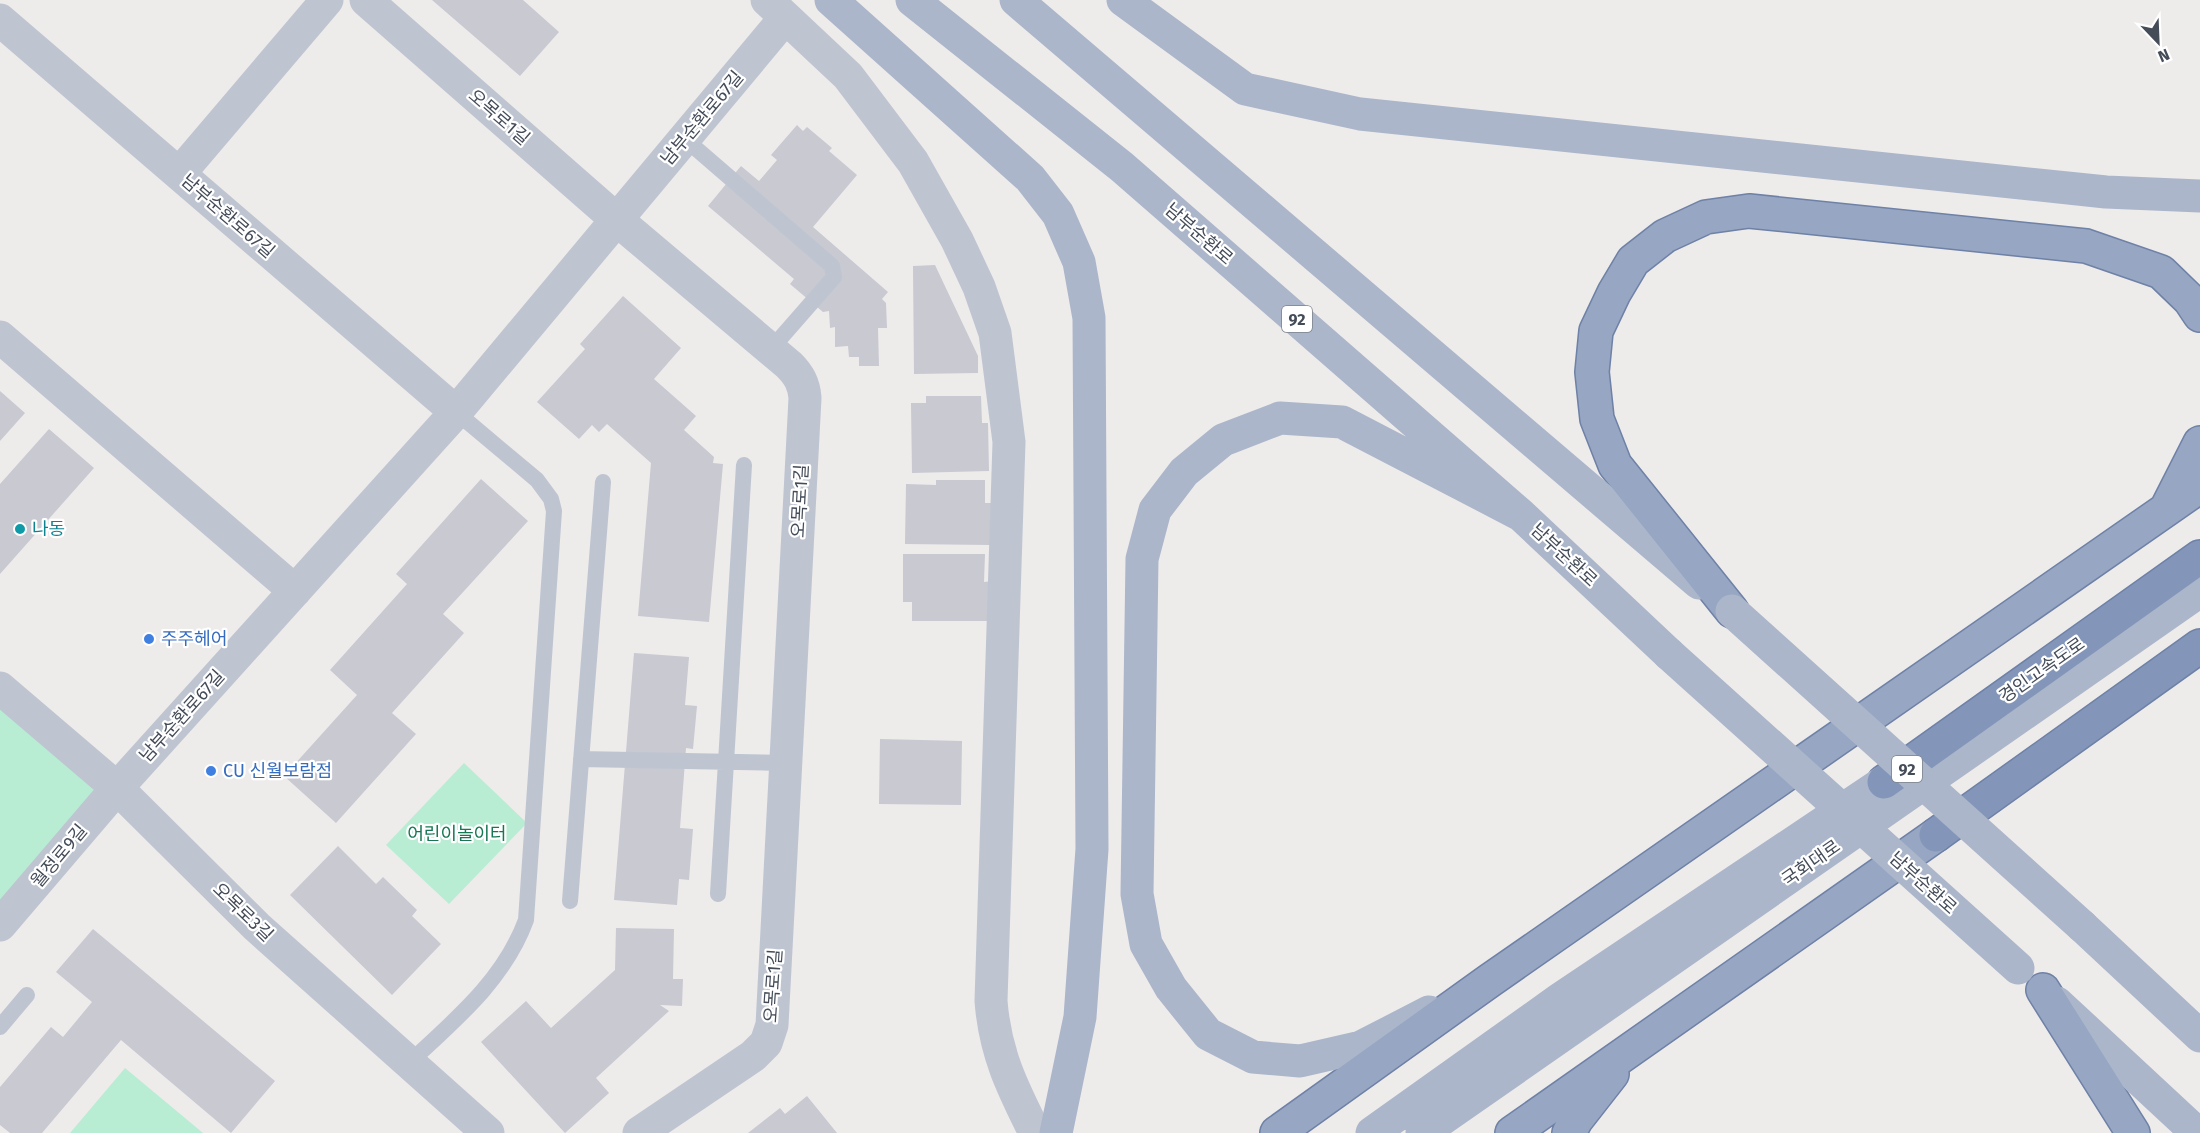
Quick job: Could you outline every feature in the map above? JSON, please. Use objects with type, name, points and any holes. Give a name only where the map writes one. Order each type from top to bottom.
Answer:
[{"type":"highway","points":[[1732,611],[1615,465],[1598,419],[1592,372],[1596,331],[1614,293],[1634,261],[1665,236],[1706,217],[1749,211],[2086,246],[2161,272],[2190,300],[2200,315]]},
{"type":"highway","points":[[2165,512],[2200,443]]},
{"type":"highway","points":[[1277,1133],[1489,981],[2200,486]]},
{"type":"highway","name":"경인고속도로","points":[[1884,782],[2200,557]]},
{"type":"highway","points":[[1512,1133],[1936,836],[2200,646]]},
{"type":"highway","points":[[2043,990],[2133,1133]]},
{"type":"highway","points":[[1569,1133],[1576,1120],[1636,1044]]},
{"type":"main road","points":[[831,0],[1030,178],[1058,214],[1079,262],[1089,318],[1092,849],[1080,1017],[1056,1133]]},
{"type":"main road","name":"남부순환로","points":[[912,0],[1122,167],[1521,514],[1669,654],[2043,990],[2197,1133]]},
{"type":"main road","name":"92","points":[[1016,0],[1732,611],[2092,935],[2200,1036]]},
{"type":"main road","points":[[1123,0],[1245,89],[1359,114],[2106,192],[2200,196]]},
{"type":"main road","points":[[1489,981],[1361,1047],[1300,1062],[1253,1057],[1208,1034],[1171,988],[1146,944],[1137,894],[1142,559],[1155,510],[1184,472],[1223,440],[1280,418],[1342,422],[1521,514]]},
{"type":"main road","name":"국회대로","points":[[1422,1133],[2200,591]]},
{"type":"main road","name":"국회대로","points":[[1372,1133],[1560,999],[1884,782]]},
{"type":"main road","points":[[2092,935],[2200,1003]]},
{"type":"street","points":[[179,174],[327,0]]},
{"type":"street","name":"오목로1길","points":[[366,0],[617,220],[797,373],[804,390],[772,1024],[766,1043],[753,1056],[639,1133]]},
{"type":"street","points":[[776,9],[848,76],[913,162],[957,240],[979,288],[994,333],[1009,442],[991,1001],[993,1029],[999,1054],[1017,1098],[1035,1133]]},
{"type":"street","name":"남부순환로67길","points":[[117,788],[456,412],[685,139],[776,9]]},
{"type":"street","name":"남부순환로67길","points":[[0,20],[456,412]]},
{"type":"street","points":[[0,337],[295,591]]},
{"type":"street","name":"오목로3길","points":[[0,688],[117,788],[257,927],[488,1133]]},
{"type":"street","name":"월정로9길","points":[[0,925],[117,788]]},
{"type":"lane","points":[[685,139],[834,270],[834,278],[771,350]]},
{"type":"lane","points":[[410,1062],[472,1005],[487,987],[518,942],[526,920],[554,511],[551,499],[537,480],[456,412]]},
{"type":"lane","points":[[718,894],[744,465]]},
{"type":"lane","points":[[570,901],[603,482]]},
{"type":"lane","points":[[581,759],[786,763]]},
{"type":"lane","points":[[0,1027],[27,995]]},
{"type":"green space","points":[[0,688],[117,788],[0,925]]},
{"type":"green space","name":"어린이놀이터","points":[[464,763],[527,823],[449,904],[386,845]]},
{"type":"green space","points":[[125,1068],[203,1133],[70,1133]]},
{"type":"building","points":[[432,0],[523,0],[559,32],[520,76]]},
{"type":"building","points":[[797,125],[803,131],[807,127],[832,148],[829,151],[857,175],[813,227],[888,292],[882,299],[886,303],[887,328],[878,328],[879,366],[859,366],[859,357],[849,357],[848,346],[835,347],[835,327],[830,328],[829,311],[823,312],[790,284],[794,279],[708,206],[741,166],[759,181],[777,160],[771,155]]},
{"type":"building","points":[[935,265],[978,356],[978,373],[914,374],[913,266]]},
{"type":"building","points":[[623,296],[681,348],[654,379],[696,416],[684,430],[714,457],[713,463],[723,464],[709,622],[638,616],[651,463],[607,424],[599,432],[592,425],[579,439],[537,402],[585,349],[580,344]]},
{"type":"building","points":[[0,391],[25,413],[0,441]]},
{"type":"building","points":[[926,396],[981,396],[982,423],[988,423],[989,471],[912,473],[911,403],[926,403]]},
{"type":"building","name":"나동","points":[[49,429],[94,468],[0,574],[0,484]]},
{"type":"building","points":[[481,479],[528,521],[443,614],[464,633],[392,713],[416,734],[336,823],[284,776],[357,695],[330,670],[407,584],[396,574]]},
{"type":"building","points":[[936,480],[985,480],[985,503],[992,503],[991,545],[905,544],[906,484],[936,485]]},
{"type":"building","points":[[903,554],[985,554],[984,582],[993,581],[993,621],[912,621],[912,602],[903,602]]},
{"type":"building","points":[[634,653],[689,657],[685,705],[697,706],[693,749],[686,748],[680,828],[693,829],[689,880],[679,879],[677,905],[614,900]]},
{"type":"building","points":[[880,739],[962,741],[961,805],[879,804]]},
{"type":"building","points":[[338,846],[376,884],[383,877],[417,910],[412,916],[441,944],[392,995],[290,895]]},
{"type":"building","points":[[616,928],[674,929],[673,979],[683,979],[682,1006],[660,1005],[669,1011],[596,1078],[609,1093],[565,1133],[481,1042],[526,1001],[551,1028],[615,970]]},
{"type":"building","points":[[93,929],[275,1081],[231,1133],[121,1040],[42,1133],[10,1133],[0,1125],[0,1087],[51,1027],[63,1037],[92,1002],[56,972]]},
{"type":"building","points":[[807,1096],[837,1133],[748,1133],[780,1108],[785,1114]]},
{"type":"place","name":"나동","points":[[20,529]]},
{"type":"place","name":"주주헤어","points":[[149,639]]},
{"type":"place","name":"CU 신월보람점","points":[[211,771]]}]
